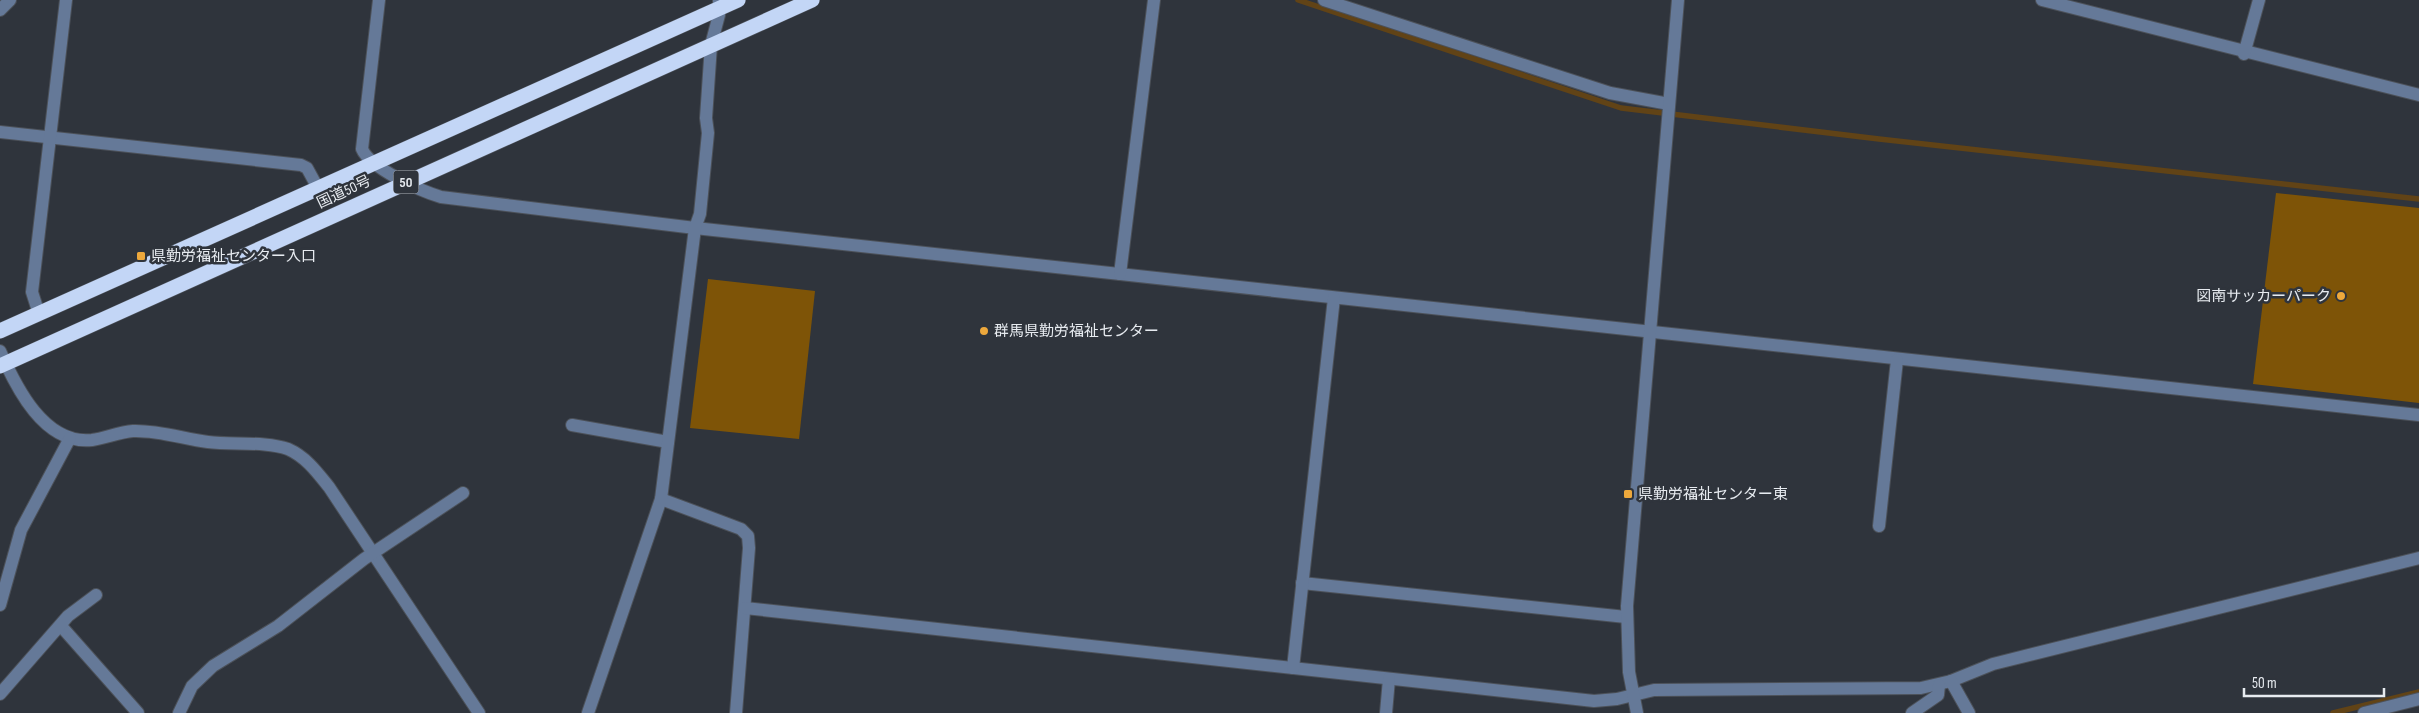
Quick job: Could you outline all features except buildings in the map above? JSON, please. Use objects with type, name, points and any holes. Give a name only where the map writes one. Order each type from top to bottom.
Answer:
[{"type":"highway","name":"国道50号","points":[[0,331],[319,190],[719,4],[738,0]]},
{"type":"highway","name":"国道50号","points":[[2,360],[578,106],[812,0]]},
{"type":"street","points":[[0,10],[10,0]]},
{"type":"street","points":[[39,314],[32,292],[66,0]]},
{"type":"street","points":[[378,0],[362,143],[364,153],[375,163],[406,182],[430,194],[458,201],[1897,360],[2419,415]]},
{"type":"street","points":[[1120,274],[1154,0]]},
{"type":"street","points":[[1324,0],[1610,94],[1669,104]]},
{"type":"street","points":[[1637,713],[1633,696],[1626,617],[1678,0]]},
{"type":"street","points":[[2042,0],[2244,53],[2419,95]]},
{"type":"street","points":[[2244,53],[2259,0]]},
{"type":"street","points":[[588,713],[661,499],[695,228],[700,214],[708,133],[706,118],[711,45],[719,4]]},
{"type":"street","points":[[0,132],[301,165],[306,168],[319,190]]},
{"type":"street","points":[[1293,668],[1334,298]]},
{"type":"street","points":[[2,360],[16,384],[44,422],[70,438],[92,440],[133,431],[207,442],[271,446],[286,449],[300,455],[318,473],[480,713]]},
{"type":"street","points":[[1879,526],[1897,360]]},
{"type":"street","points":[[572,425],[668,442]]},
{"type":"street","points":[[0,605],[21,530],[70,438]]},
{"type":"street","points":[[179,713],[192,686],[213,666],[278,626],[373,555],[462,493]]},
{"type":"street","points":[[661,499],[745,532],[748,536],[745,608],[736,713]]},
{"type":"street","points":[[745,608],[1594,701],[1633,696],[1654,690],[1921,688],[1945,683],[1993,664],[2419,558]]},
{"type":"street","points":[[1302,583],[1626,617]]},
{"type":"street","points":[[0,694],[68,616],[96,594]]},
{"type":"street","points":[[61,626],[138,713]]},
{"type":"street","points":[[1386,713],[1390,678]]},
{"type":"street","points":[[1912,713],[1938,694],[1945,683]]},
{"type":"street","points":[[1945,683],[1969,713]]},
{"type":"street","points":[[2364,713],[2419,700]]},
{"type":"shaded area","name":"図南サッカーパーク","points":[[2276,193],[2419,208],[2419,403],[2253,384]]},
{"type":"shaded area","points":[[708,279],[815,291],[799,439],[690,428]]},
{"type":"waterway","points":[[1298,0],[1621,108],[1879,139],[2419,199]]},
{"type":"waterway","points":[[2333,713],[2419,692]]},
{"type":"place","name":"県勤労福祉センター入口","points":[[141,256]]},
{"type":"place","name":"図南サッカーパーク","points":[[2341,296]]},
{"type":"place","name":"群馬県勤労福祉センター","points":[[984,331]]},
{"type":"place","name":"県勤労福祉センター東","points":[[1628,494]]}]
